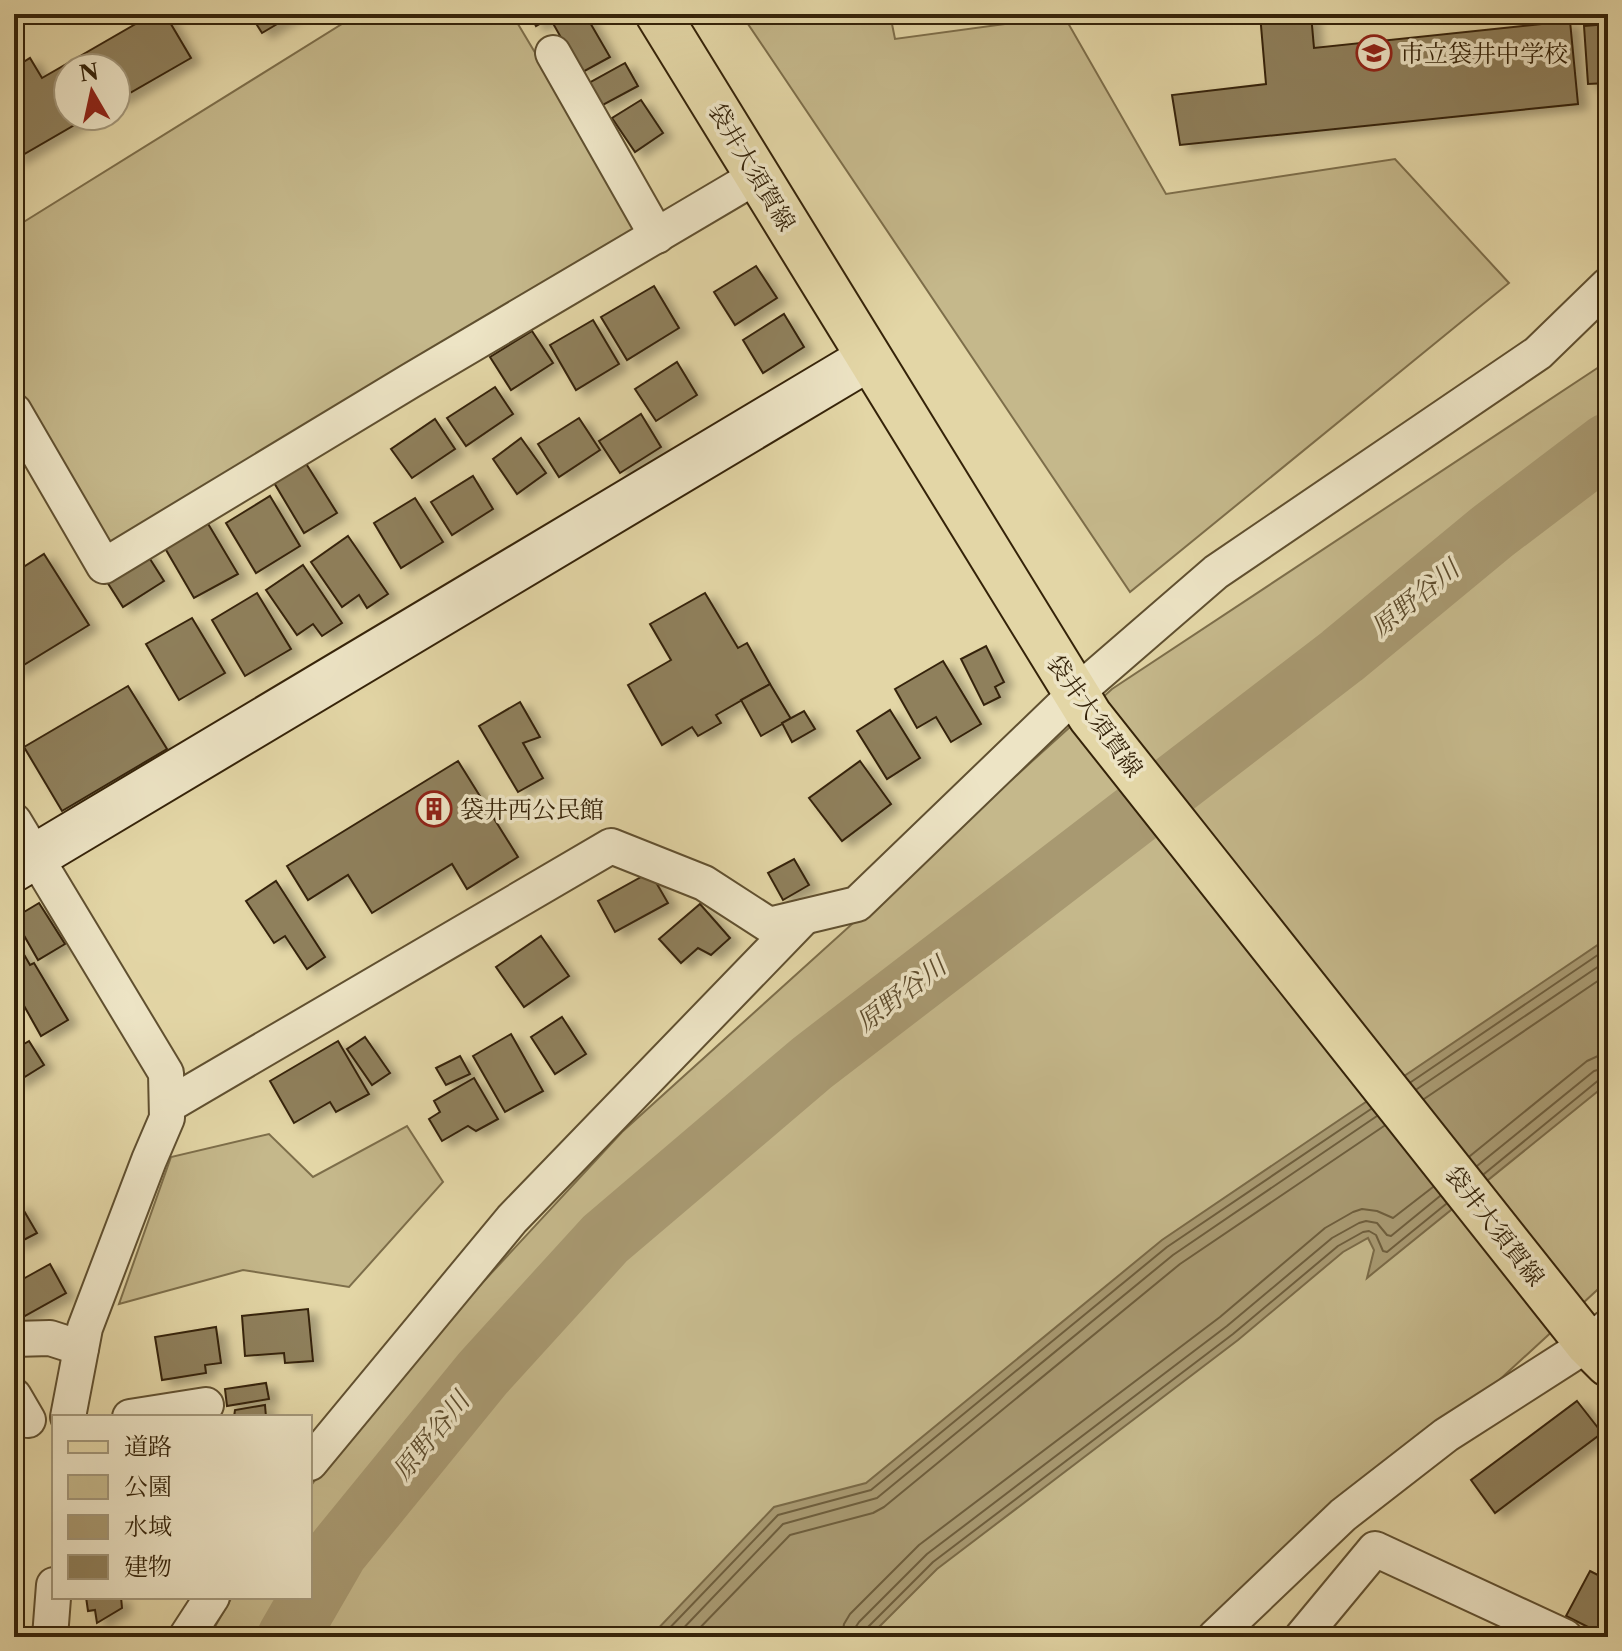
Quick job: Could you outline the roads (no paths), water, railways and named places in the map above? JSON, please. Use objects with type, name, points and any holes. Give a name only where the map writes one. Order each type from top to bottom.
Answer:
[{"type":"main road","name":"袋井大須賀線","points":[[667,17],[757,176],[1082,705],[1601,1345]]},
{"type":"street","points":[[553,53],[657,236]]},
{"type":"street","points":[[14,411],[104,566],[757,176]]},
{"type":"street","points":[[167,1106],[611,846],[704,883],[769,925],[857,904],[1082,705],[1216,572],[1538,353],[1608,285]]},
{"type":"street","points":[[68,1415],[85,1328],[167,1118],[166,1073],[21,849],[869,358]]},
{"type":"street","points":[[312,1461],[512,1219],[804,917]]},
{"type":"street","points":[[14,1339],[50,1338],[81,1348]]},
{"type":"street","points":[[1215,1637],[1343,1515],[1446,1435],[1601,1345]]},
{"type":"street","points":[[143,1415],[206,1405]]},
{"type":"street","points":[[1302,1637],[1375,1549],[1565,1637]]},
{"type":"street","points":[[50,1637],[53,1599]]},
{"type":"street","points":[[186,1637],[211,1599]]},
{"type":"water","points":[[1608,938],[1608,1083],[1367,1278],[1374,1250],[1368,1238],[1343,1252],[1238,1340],[937,1569],[869,1637],[650,1637],[774,1507],[866,1483],[1162,1240]]},
{"type":"waterway","name":"原野谷川","points":[[312,1595],[337,1552],[483,1373],[605,1239],[812,1063],[1342,656],[1492,532],[1608,444]]},
{"type":"waterway","name":"原野谷川","points":[[288,1637],[310,1599]]},
{"type":"place","name":"市立袋井中学校","points":[[1374,53]]},
{"type":"place","name":"袋井西公民館","points":[[434,809]]}]
